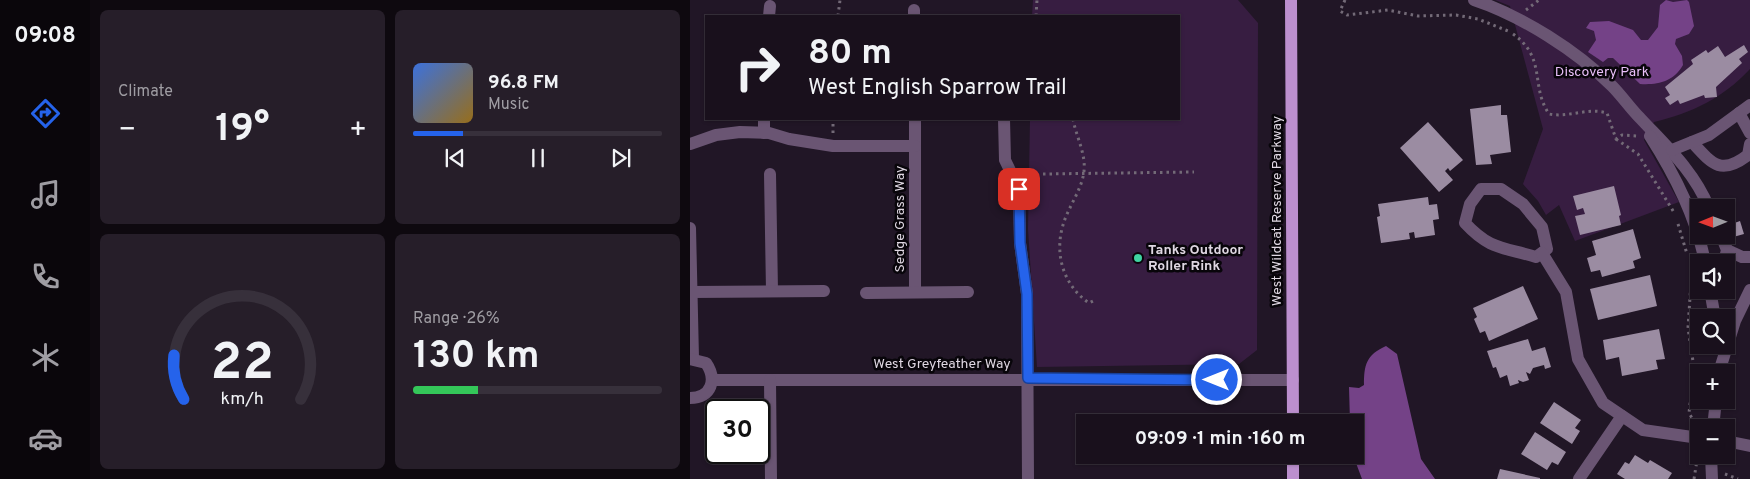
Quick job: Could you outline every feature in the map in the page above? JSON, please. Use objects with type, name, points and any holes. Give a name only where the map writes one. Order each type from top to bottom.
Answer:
[{"type":"main road","name":"West Wildcat Reserve Parkway","points":[[1291,0],[1293,414]]},
{"type":"main road","points":[[1293,464],[1293,479]]},
{"type":"street","points":[[1474,0],[1515,16],[1571,52],[1600,75],[1672,150],[1700,187],[1705,199]]},
{"type":"street","points":[[1672,150],[1709,135],[1750,105]]},
{"type":"street","points":[[1738,113],[1750,133]]},
{"type":"street","points":[[1640,118],[1673,172],[1688,208],[1702,254]]},
{"type":"street","points":[[764,120],[764,133]]},
{"type":"street","name":"Sedge Grass Way","points":[[915,120],[915,292]]},
{"type":"street","points":[[1004,120],[1005,160],[1019,189],[1020,243],[1027,294],[1028,479]]},
{"type":"street","name":"Sedge Grass Way","points":[[690,144],[716,135],[764,133],[833,146],[915,146]]},
{"type":"street","points":[[1692,142],[1705,157],[1720,166],[1734,166],[1748,155],[1750,144]]},
{"type":"street","points":[[770,174],[772,291]]},
{"type":"street","points":[[1481,189],[1501,189],[1523,204],[1542,228],[1547,249],[1542,253],[1536,257],[1494,248],[1478,238],[1465,223],[1470,204],[1481,189]]},
{"type":"street","points":[[690,228],[692,359],[706,363],[712,372],[713,380],[710,389],[701,397],[690,398]]},
{"type":"street","points":[[1542,253],[1566,292],[1578,359],[1603,403],[1643,430],[1690,436]]},
{"type":"street","points":[[1735,257],[1750,257]]},
{"type":"street","points":[[1722,364],[1734,321],[1750,290]]},
{"type":"street","points":[[692,292],[824,291]]},
{"type":"street","name":"Sedge Grass Way","points":[[866,293],[968,292]]},
{"type":"street","name":"West Greyfeather Way","points":[[713,380],[1028,378],[1293,380]]},
{"type":"street","points":[[770,380],[771,479]]},
{"type":"street","points":[[1579,479],[1622,416]]},
{"type":"street","points":[[1735,443],[1750,446]]},
{"type":"street","points":[[1711,464],[1712,479]]},
{"type":"path","points":[[838,15],[840,0]]},
{"type":"path","points":[[1036,15],[1037,0]]},
{"type":"path","points":[[1345,0],[1340,11],[1347,15],[1388,10],[1418,16],[1456,15],[1478,19],[1514,34],[1525,43],[1534,58],[1542,104],[1549,114],[1559,116],[1598,110],[1607,113],[1616,139],[1638,154],[1676,216],[1692,268],[1688,328],[1694,368],[1689,413],[1693,419]]},
{"type":"path","points":[[1073,120],[1075,133],[1085,162],[1084,174],[1062,226],[1059,250],[1066,278],[1078,295],[1089,303],[1096,300]]},
{"type":"path","points":[[1616,139],[1622,135],[1642,137]]},
{"type":"path","points":[[1043,174],[1194,172]]},
{"type":"path","points":[[1694,479],[1696,464]]},
{"type":"green space","points":[[1033,0],[1238,0],[1258,23],[1257,350],[1239,364],[1037,367],[1028,229],[1030,120],[1180,120],[1180,15],[1032,15]]},
{"type":"green space","name":"Discovery Park","points":[[1495,0],[1750,0],[1750,69],[1729,88],[1706,103],[1681,114],[1654,122],[1644,140],[1679,202],[1575,241],[1559,205],[1546,215],[1538,201],[1523,184],[1543,129],[1510,6]]},
{"type":"shaded area","points":[[1666,0],[1673,2],[1687,0],[1694,26],[1689,34],[1676,39],[1675,44],[1682,56],[1683,65],[1670,79],[1653,84],[1640,84],[1613,58],[1608,58],[1603,62],[1588,52],[1596,40],[1594,31],[1586,28],[1590,22],[1609,21],[1633,30],[1641,40],[1648,40],[1658,27],[1660,5]]},
{"type":"shaded area","points":[[1386,346],[1397,354],[1421,459],[1435,479],[1362,479],[1356,464],[1364,464],[1364,414],[1350,414],[1349,387],[1359,388],[1364,385],[1368,361],[1379,349]]},
{"type":"building","points":[[1744,45],[1748,52],[1739,59],[1742,63],[1716,87],[1717,97],[1705,98],[1704,95],[1680,104],[1678,100],[1670,105],[1665,98],[1670,95],[1665,87],[1693,64],[1691,60],[1706,50],[1708,53],[1718,46],[1725,57]]},
{"type":"building","points":[[1501,105],[1501,115],[1507,115],[1511,152],[1490,155],[1492,164],[1476,165],[1470,109]]},
{"type":"building","points":[[1428,122],[1463,160],[1450,171],[1448,168],[1445,171],[1453,180],[1439,192],[1400,148]]},
{"type":"building","points":[[1614,186],[1621,215],[1619,216],[1621,225],[1580,235],[1575,216],[1585,214],[1583,208],[1577,210],[1573,196]]},
{"type":"building","points":[[1428,197],[1429,205],[1437,204],[1439,219],[1433,220],[1435,235],[1415,238],[1414,232],[1409,233],[1410,239],[1381,243],[1377,217],[1380,216],[1378,204]]},
{"type":"building","points":[[1740,221],[1744,234],[1735,236],[1735,223]]},
{"type":"building","points":[[1633,229],[1641,258],[1633,261],[1635,268],[1602,277],[1600,270],[1591,272],[1587,258],[1596,255],[1592,241]]},
{"type":"building","points":[[1650,275],[1657,306],[1598,320],[1590,289]]},
{"type":"building","points":[[1523,286],[1538,319],[1489,341],[1485,331],[1480,333],[1474,319],[1477,317],[1473,308]]},
{"type":"building","points":[[1659,329],[1665,359],[1656,360],[1658,369],[1622,376],[1619,357],[1606,360],[1603,340]]},
{"type":"building","points":[[1528,339],[1532,351],[1545,347],[1551,367],[1545,369],[1544,365],[1533,368],[1530,374],[1526,372],[1529,380],[1523,382],[1518,380],[1519,383],[1510,386],[1507,375],[1500,378],[1496,367],[1493,368],[1487,351]]},
{"type":"building","points":[[1554,402],[1581,420],[1575,428],[1580,431],[1572,444],[1540,423]]},
{"type":"building","points":[[1535,432],[1566,452],[1558,465],[1552,462],[1547,470],[1521,454]]},
{"type":"building","points":[[1635,455],[1648,463],[1650,460],[1672,473],[1668,479],[1625,479],[1617,474],[1625,462],[1629,464]]},
{"type":"building","points":[[1500,469],[1540,478],[1540,479],[1497,479]]},
{"type":"place","name":"Tanks Outdoor Roller Rink","points":[[1138,258]]},
{"type":"route","points":[[1019,189],[1020,243],[1027,294],[1028,378],[1217,380]]}]
